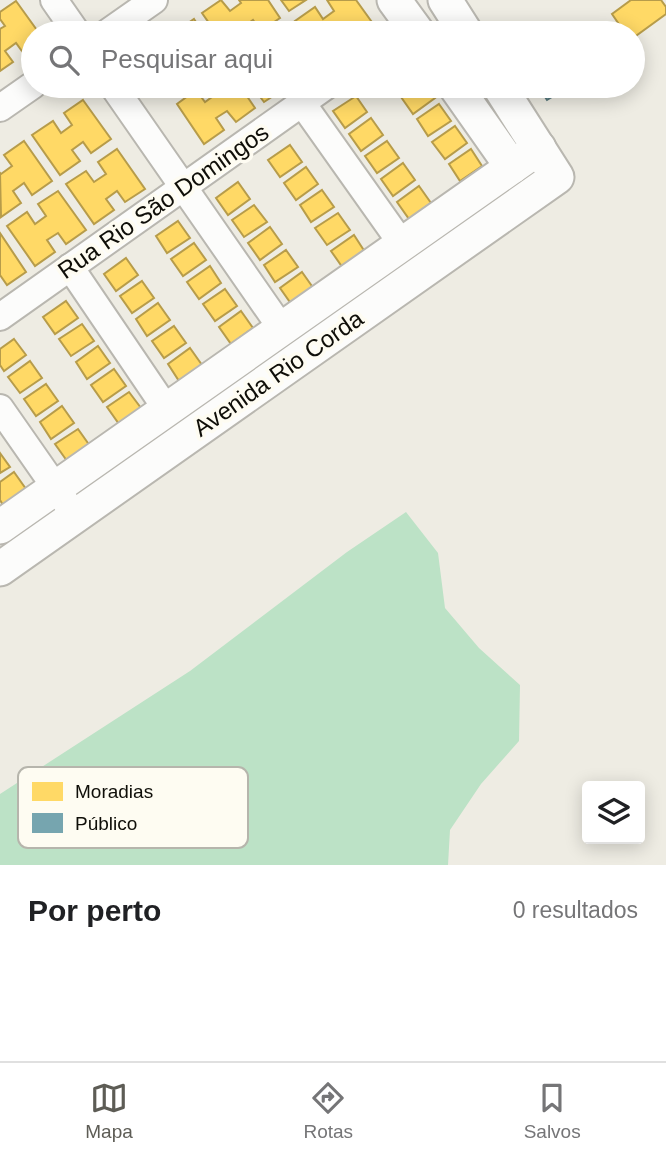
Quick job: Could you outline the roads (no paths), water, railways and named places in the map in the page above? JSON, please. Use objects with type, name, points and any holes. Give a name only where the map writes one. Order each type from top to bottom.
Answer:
[{"type":"street","points":[[54,0],[69,21]]},
{"type":"street","points":[[124,21],[154,0]]},
{"type":"street","points":[[445,0],[458,21]]},
{"type":"street","points":[[0,108],[21,93]]},
{"type":"street","points":[[121,98],[282,329]]},
{"type":"street","name":"Rua Rio São Domingos","points":[[0,317],[309,98]]},
{"type":"street","points":[[467,98],[525,157]]},
{"type":"street","points":[[503,98],[525,157]]},
{"type":"street","points":[[302,103],[402,244]]},
{"type":"street","name":"Avenida Rio Corda","points":[[0,527],[525,157],[557,177],[0,569]]},
{"type":"street","points":[[70,267],[167,410]]},
{"type":"street","points":[[0,408],[75,516]]}]
